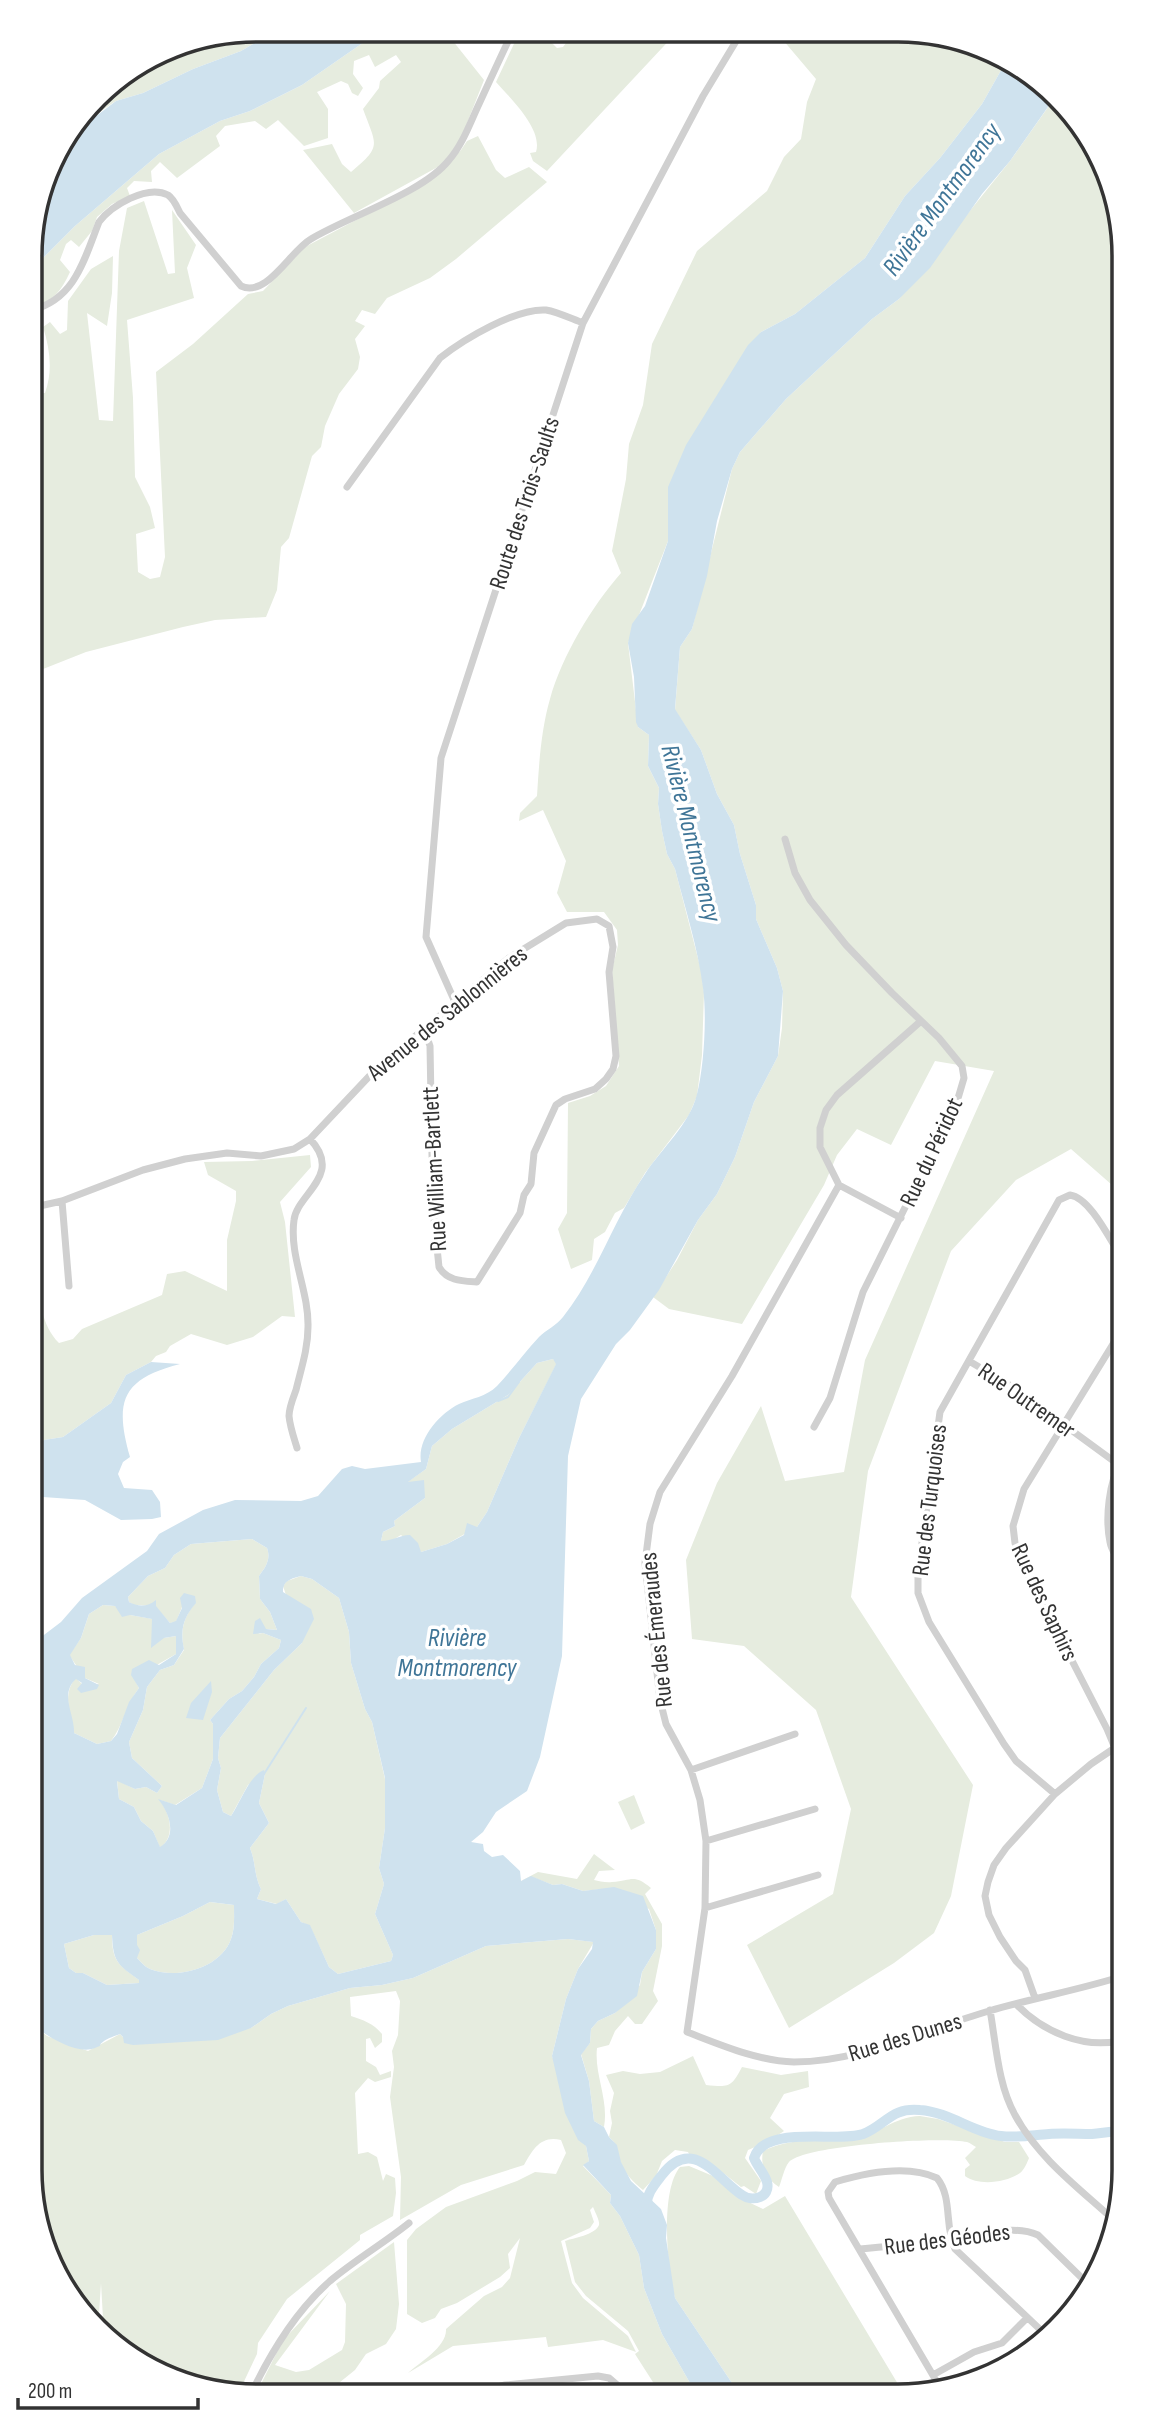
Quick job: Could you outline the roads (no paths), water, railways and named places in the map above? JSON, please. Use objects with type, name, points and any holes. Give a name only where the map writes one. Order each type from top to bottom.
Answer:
[{"type":"street","points":[[42,307],[56,302],[77,276],[105,215],[134,197],[150,193],[168,195],[241,286],[248,289],[263,286],[304,243],[435,175],[461,144],[508,42]]},
{"type":"street","name":"Route des Trois-Saults","points":[[455,1002],[426,937],[441,758],[583,323],[703,96],[736,42]]},
{"type":"street","points":[[347,487],[440,358],[453,348],[509,318],[528,312],[547,310],[583,323]]},
{"type":"street","name":"Rue du Péridot","points":[[785,839],[795,873],[810,901],[846,945],[953,1054],[962,1066],[964,1078],[956,1105],[863,1292],[830,1398],[814,1426]]},
{"type":"street","name":"Avenue des Sablonnières","points":[[42,1205],[143,1170],[184,1159],[227,1153],[261,1156],[295,1149],[310,1139],[369,1076],[509,958],[566,923],[597,919],[609,926],[613,947],[609,972],[616,1056],[613,1069],[595,1089],[565,1099],[556,1105],[534,1153],[531,1184],[524,1195],[520,1213],[477,1282]]},
{"type":"street","points":[[901,1218],[839,1185],[820,1147],[820,1128],[826,1110],[849,1083],[921,1021]]},
{"type":"street","name":"Rue William-Bartlett","points":[[425,1028],[429,1046],[433,1209],[439,1267],[443,1275],[477,1282]]},
{"type":"street","points":[[297,1448],[289,1415],[306,1353],[309,1323],[294,1242],[293,1219],[319,1180],[319,1150],[310,1139]]},
{"type":"street","name":"Rue des Émeraudes","points":[[687,2032],[705,1908],[706,1841],[700,1800],[691,1770],[666,1724],[660,1700],[645,1563],[650,1524],[660,1492],[732,1376],[839,1185]]},
{"type":"street","name":"Rue des Turquoises","points":[[1055,1794],[1016,1761],[1004,1744],[929,1622],[918,1592],[918,1573],[940,1412],[1059,1200],[1073,1196],[1080,1199],[1093,1213],[1112,1243]]},
{"type":"street","points":[[62,1200],[69,1286]]},
{"type":"street","name":"Rue des Saphirs","points":[[1112,1346],[1024,1489],[1013,1526],[1022,1563],[1112,1733]]},
{"type":"street","name":"Rue Outremer","points":[[969,1361],[1011,1386],[1112,1458]]},
{"type":"street","points":[[1112,1486],[1112,1547]]},
{"type":"street","points":[[691,1770],[795,1734]]},
{"type":"street","points":[[1035,1998],[1025,1970],[1000,1937],[989,1915],[985,1896],[988,1882],[994,1865],[1006,1849],[1055,1794],[1112,1750]]},
{"type":"street","points":[[706,1841],[816,1809]]},
{"type":"street","points":[[705,1908],[818,1875]]},
{"type":"street","name":"Rue des Dunes","points":[[687,2032],[769,2059],[812,2061],[865,2051],[990,2010],[1112,1979]]},
{"type":"street","points":[[1016,2004],[1029,2017],[1059,2035],[1084,2042],[1112,2042]]},
{"type":"street","points":[[990,2010],[1004,2088],[1014,2114],[1045,2156],[1107,2214]]},
{"type":"street","points":[[860,2249],[829,2198],[828,2192],[835,2182],[887,2172],[914,2171],[937,2178],[946,2194],[951,2240],[964,2260],[1040,2330]]},
{"type":"street","points":[[256,2384],[282,2337],[316,2294],[409,2223]]},
{"type":"street","name":"Rue des Géodes","points":[[936,2380],[860,2249],[1028,2231],[1038,2235],[1082,2278]]},
{"type":"street","points":[[933,2375],[965,2356],[1002,2343],[1027,2318]]},
{"type":"street","points":[[536,2384],[598,2376],[609,2378],[616,2384]]},
{"type":"water","points":[[256,42],[364,42],[302,85],[250,111],[220,121],[159,154],[75,226],[42,259],[46,214],[58,174],[78,137],[91,120],[116,101],[143,93],[193,69],[241,51]]},
{"type":"water","name":"Rivière Montmorency","points":[[1002,69],[1017,78],[1049,105],[930,268],[786,399],[740,452],[732,469],[692,629],[680,647],[675,709],[701,750],[717,794],[734,825],[756,905],[756,919],[777,968],[783,991],[778,1056],[754,1102],[735,1157],[717,1194],[698,1220],[659,1290],[630,1330],[616,1344],[581,1399],[568,1456],[562,1656],[540,1757],[527,1791],[496,1812],[483,1832],[471,1842],[483,1844],[484,1851],[492,1857],[503,1855],[520,1871],[521,1881],[531,1876],[553,1885],[562,1884],[583,1891],[614,1887],[643,1896],[656,1930],[656,1949],[642,1972],[637,1996],[615,2013],[598,2021],[591,2029],[590,2043],[581,2055],[589,2081],[594,2121],[604,2127],[617,2145],[621,2162],[631,2181],[661,2209],[667,2225],[666,2238],[675,2298],[733,2384],[691,2384],[662,2334],[644,2288],[639,2255],[620,2216],[610,2203],[611,2195],[583,2165],[589,2161],[586,2146],[578,2140],[565,2113],[552,2056],[566,1999],[593,1942],[568,1939],[486,1946],[413,1978],[350,1988],[288,2006],[251,2028],[218,2040],[133,2045],[124,2043],[120,2034],[88,2050],[57,2041],[42,2031],[42,1636],[61,1622],[82,1598],[147,1551],[159,1534],[203,1510],[235,1500],[301,1501],[318,1496],[342,1469],[352,1466],[365,1469],[421,1462],[422,1445],[437,1421],[451,1408],[493,1390],[539,1337],[561,1320],[586,1283],[634,1191],[688,1116],[697,1094],[703,1056],[705,1013],[701,973],[675,869],[667,854],[658,804],[659,788],[648,766],[649,735],[638,727],[636,722],[634,677],[628,643],[632,624],[645,606],[668,541],[668,487],[686,445],[748,345],[761,332],[795,314],[865,258],[905,196],[940,158],[982,104]],"holes":[[[553,1359],[556,1364],[519,1438],[487,1512],[477,1527],[467,1523],[464,1535],[447,1544],[421,1552],[418,1543],[410,1535],[381,1541],[383,1532],[395,1526],[394,1521],[425,1498],[424,1480],[408,1482],[426,1469],[432,1446],[452,1429],[508,1395],[537,1363]],[[252,1539],[267,1548],[267,1563],[259,1576],[260,1599],[270,1612],[277,1630],[266,1629],[260,1618],[255,1621],[253,1634],[263,1633],[281,1640],[279,1648],[261,1664],[242,1691],[229,1699],[210,1720],[213,1724],[213,1759],[202,1788],[176,1805],[158,1799],[170,1824],[169,1837],[160,1847],[153,1831],[141,1821],[134,1807],[119,1799],[117,1781],[135,1789],[146,1787],[157,1793],[162,1786],[132,1758],[129,1742],[143,1710],[147,1687],[160,1670],[174,1665],[184,1649],[184,1624],[196,1603],[195,1596],[184,1593],[180,1598],[182,1608],[176,1621],[170,1623],[156,1606],[156,1600],[150,1604],[139,1605],[129,1602],[128,1597],[148,1576],[165,1568],[174,1555],[191,1544]],[[301,1576],[312,1579],[339,1598],[349,1632],[351,1663],[365,1709],[372,1722],[385,1778],[385,1828],[379,1868],[384,1884],[375,1914],[393,1955],[391,1961],[338,1974],[329,1967],[310,1925],[301,1922],[286,1899],[276,1904],[257,1899],[261,1889],[250,1848],[269,1823],[259,1803],[264,1770],[249,1784],[231,1816],[223,1812],[217,1790],[221,1768],[218,1758],[220,1738],[274,1670],[302,1643],[314,1619],[311,1609],[283,1592],[286,1582]],[[103,1605],[115,1606],[122,1617],[130,1615],[152,1619],[151,1648],[164,1638],[176,1636],[176,1654],[159,1665],[149,1660],[132,1669],[131,1675],[139,1688],[129,1702],[117,1734],[111,1741],[97,1744],[74,1733],[68,1698],[71,1685],[76,1679],[82,1683],[77,1689],[81,1693],[97,1689],[99,1685],[85,1678],[85,1667],[75,1665],[70,1655],[81,1638],[89,1614]],[[210,1902],[234,1905],[233,1931],[226,1949],[208,1964],[185,1972],[161,1972],[148,1968],[137,1958],[140,1950],[137,1935]],[[94,1935],[112,1935],[115,1957],[139,1983],[107,1985],[83,1973],[76,1973],[69,1968],[64,1944]]]},
{"type":"water","points":[[151,1362],[180,1364],[145,1377],[134,1385],[123,1407],[125,1438],[130,1457],[123,1462],[118,1474],[124,1488],[152,1490],[160,1502],[161,1517],[121,1520],[85,1500],[42,1498],[42,1442],[63,1437],[111,1403],[126,1375]]},
{"type":"water","points":[[211,1681],[212,1692],[203,1720],[186,1718],[191,1703]]},
{"type":"waterway","points":[[498,1401],[508,1397],[519,1382]]},
{"type":"waterway","points":[[264,1774],[306,1708]]},
{"type":"waterway","points":[[647,2208],[649,2194],[673,2163],[695,2159],[705,2164],[742,2195],[760,2197],[766,2192],[766,2179],[754,2158],[761,2148],[772,2141],[863,2134],[902,2111],[920,2110],[941,2114],[981,2131],[1001,2136],[1112,2132]]}]
